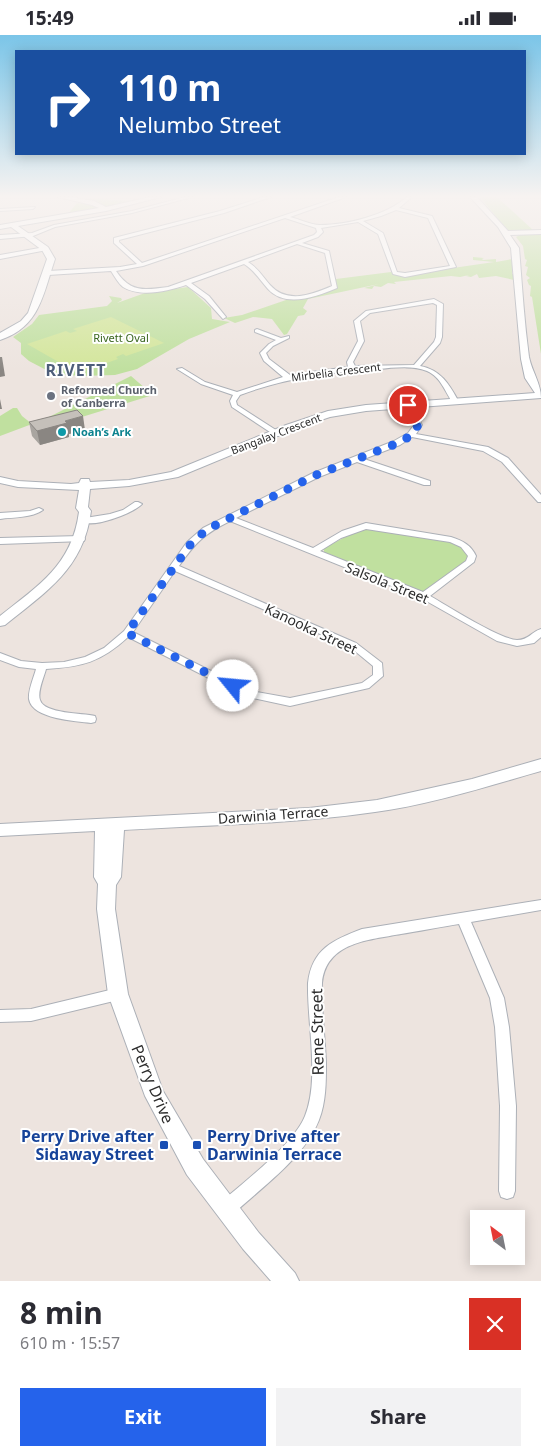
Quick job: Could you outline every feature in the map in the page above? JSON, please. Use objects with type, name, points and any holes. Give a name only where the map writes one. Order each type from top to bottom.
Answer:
[{"type":"street","points":[[0,337],[24,323],[32,314],[52,259],[49,255]]},
{"type":"street","points":[[130,255],[141,265]]},
{"type":"street","points":[[48,272],[113,269],[141,265],[171,255]]},
{"type":"street","points":[[113,269],[122,284],[134,289],[157,290],[186,283],[263,255]]},
{"type":"street","points":[[244,262],[251,265],[278,296],[285,299],[335,287],[328,255]]},
{"type":"street","points":[[388,255],[395,273],[406,275],[453,267],[448,255]]},
{"type":"street","points":[[516,255],[525,359],[530,378],[541,396]]},
{"type":"street","points":[[186,283],[193,286],[214,305],[223,317]]},
{"type":"street","points":[[352,368],[350,362],[361,341],[357,321],[362,315],[386,308],[434,301],[440,304],[439,337],[437,343],[415,367]]},
{"type":"street","points":[[257,331],[284,339],[271,345],[263,353],[266,360],[288,377]]},
{"type":"street","name":"Mirbelia Crescent","points":[[237,394],[288,377],[352,368],[415,367],[439,376],[455,402]]},
{"type":"street","points":[[180,369],[203,383],[237,394],[233,401],[234,406],[276,433]]},
{"type":"street","name":"Bangalay Crescent","points":[[0,480],[31,485],[129,483],[174,475],[328,414],[408,405],[541,396]]},
{"type":"street","points":[[408,405],[418,425],[412,435]]},
{"type":"street","points":[[0,656],[19,664],[64,665],[88,660],[108,650],[127,633],[196,539],[206,530],[316,475],[412,435],[485,449],[505,459],[541,500]]},
{"type":"street","points":[[357,459],[427,483]]},
{"type":"street","name":"Bangalay Crescent","points":[[0,475],[88,484]]},
{"type":"street","points":[[0,622],[54,578],[70,558],[81,539],[85,516],[89,508],[88,484]]},
{"type":"street","points":[[85,516],[116,516],[138,504]]},
{"type":"street","points":[[0,516],[31,513],[39,510]]},
{"type":"street","name":"Salsola Street","points":[[229,517],[424,596],[500,639],[516,643],[531,641],[541,632]]},
{"type":"street","points":[[313,552],[357,528],[366,526],[452,540],[463,544],[470,550],[472,556],[470,562],[424,596]]},
{"type":"street","points":[[0,541],[81,539]]},
{"type":"street","name":"Kanooka Street","points":[[127,633],[248,694],[290,702],[365,686],[378,676],[378,665],[353,645],[175,568]]},
{"type":"street","points":[[42,666],[34,698],[37,705],[54,713],[91,719]]},
{"type":"street","name":"Darwinia Terrace","points":[[0,830],[309,814],[377,806],[472,785],[541,765]]},
{"type":"street","name":"Perry Drive","points":[[110,825],[103,877],[107,883],[106,909],[118,994],[155,1096],[195,1167],[251,1241],[287,1281]]},
{"type":"street","name":"Rene Street","points":[[226,1209],[295,1145],[311,1119],[318,1089],[315,991],[318,967],[329,952],[341,942],[362,935],[541,905]]},
{"type":"street","points":[[463,918],[497,997],[502,1027],[508,1107],[507,1191]]},
{"type":"street","points":[[0,1016],[32,1015],[118,994]]},
{"type":"green space","points":[[524,255],[541,255],[541,354],[532,297],[530,296],[531,286],[527,280],[530,278],[526,275],[528,267],[525,266],[527,260]]},
{"type":"green space","points":[[473,257],[484,258],[483,260],[496,259],[496,262],[512,259],[512,274],[518,274],[514,280],[496,276],[479,278],[477,274],[471,277],[466,276],[469,275],[451,276],[394,282],[396,284],[388,283],[381,287],[374,286],[372,289],[364,288],[379,284],[308,299],[303,308],[307,311],[304,315],[298,316],[287,334],[284,335],[272,319],[253,317],[235,323],[224,318],[242,315],[286,300],[330,290],[336,279],[391,272],[396,275],[405,275],[494,262],[473,260]]},
{"type":"green space","name":"Rivett Oval","points":[[188,287],[211,308],[212,319],[230,322],[189,339],[137,369],[115,375],[82,376],[54,374],[29,361],[21,354],[21,343],[13,337],[32,324],[39,315],[107,306],[112,301],[109,296],[121,298],[122,300],[117,303],[145,293]]},
{"type":"green space","points":[[111,317],[164,343],[126,356],[123,354],[116,357],[118,359],[78,373],[27,344],[66,331],[70,333],[77,331],[73,329]]},
{"type":"green space","points":[[131,376],[153,395],[43,429],[35,424]]},
{"type":"green space","points":[[13,408],[17,408],[22,416],[32,424],[0,436],[0,416]]},
{"type":"green space","points":[[366,528],[376,528],[455,543],[464,548],[468,554],[467,560],[423,593],[324,554],[324,548]]},
{"type":"building","points":[[77,410],[83,416],[65,421],[67,423],[37,431],[29,422]]},
{"type":"place","name":"Reformed Church of Canberra","points":[[51,396]]},
{"type":"place","name":"Noah’s Ark","points":[[62,432]]},
{"type":"place","name":"Perry Drive after Sidaway Street","points":[[164,1145]]},
{"type":"place","name":"Perry Drive after Darwinia Terrace","points":[[197,1145]]},
{"type":"district","name":"RIVETT","points":[[76,370]]},
{"type":"route","points":[[233,686],[127,633],[190,545],[206,530],[316,475],[398,443],[412,435],[418,425],[412,408],[408,405]]}]
